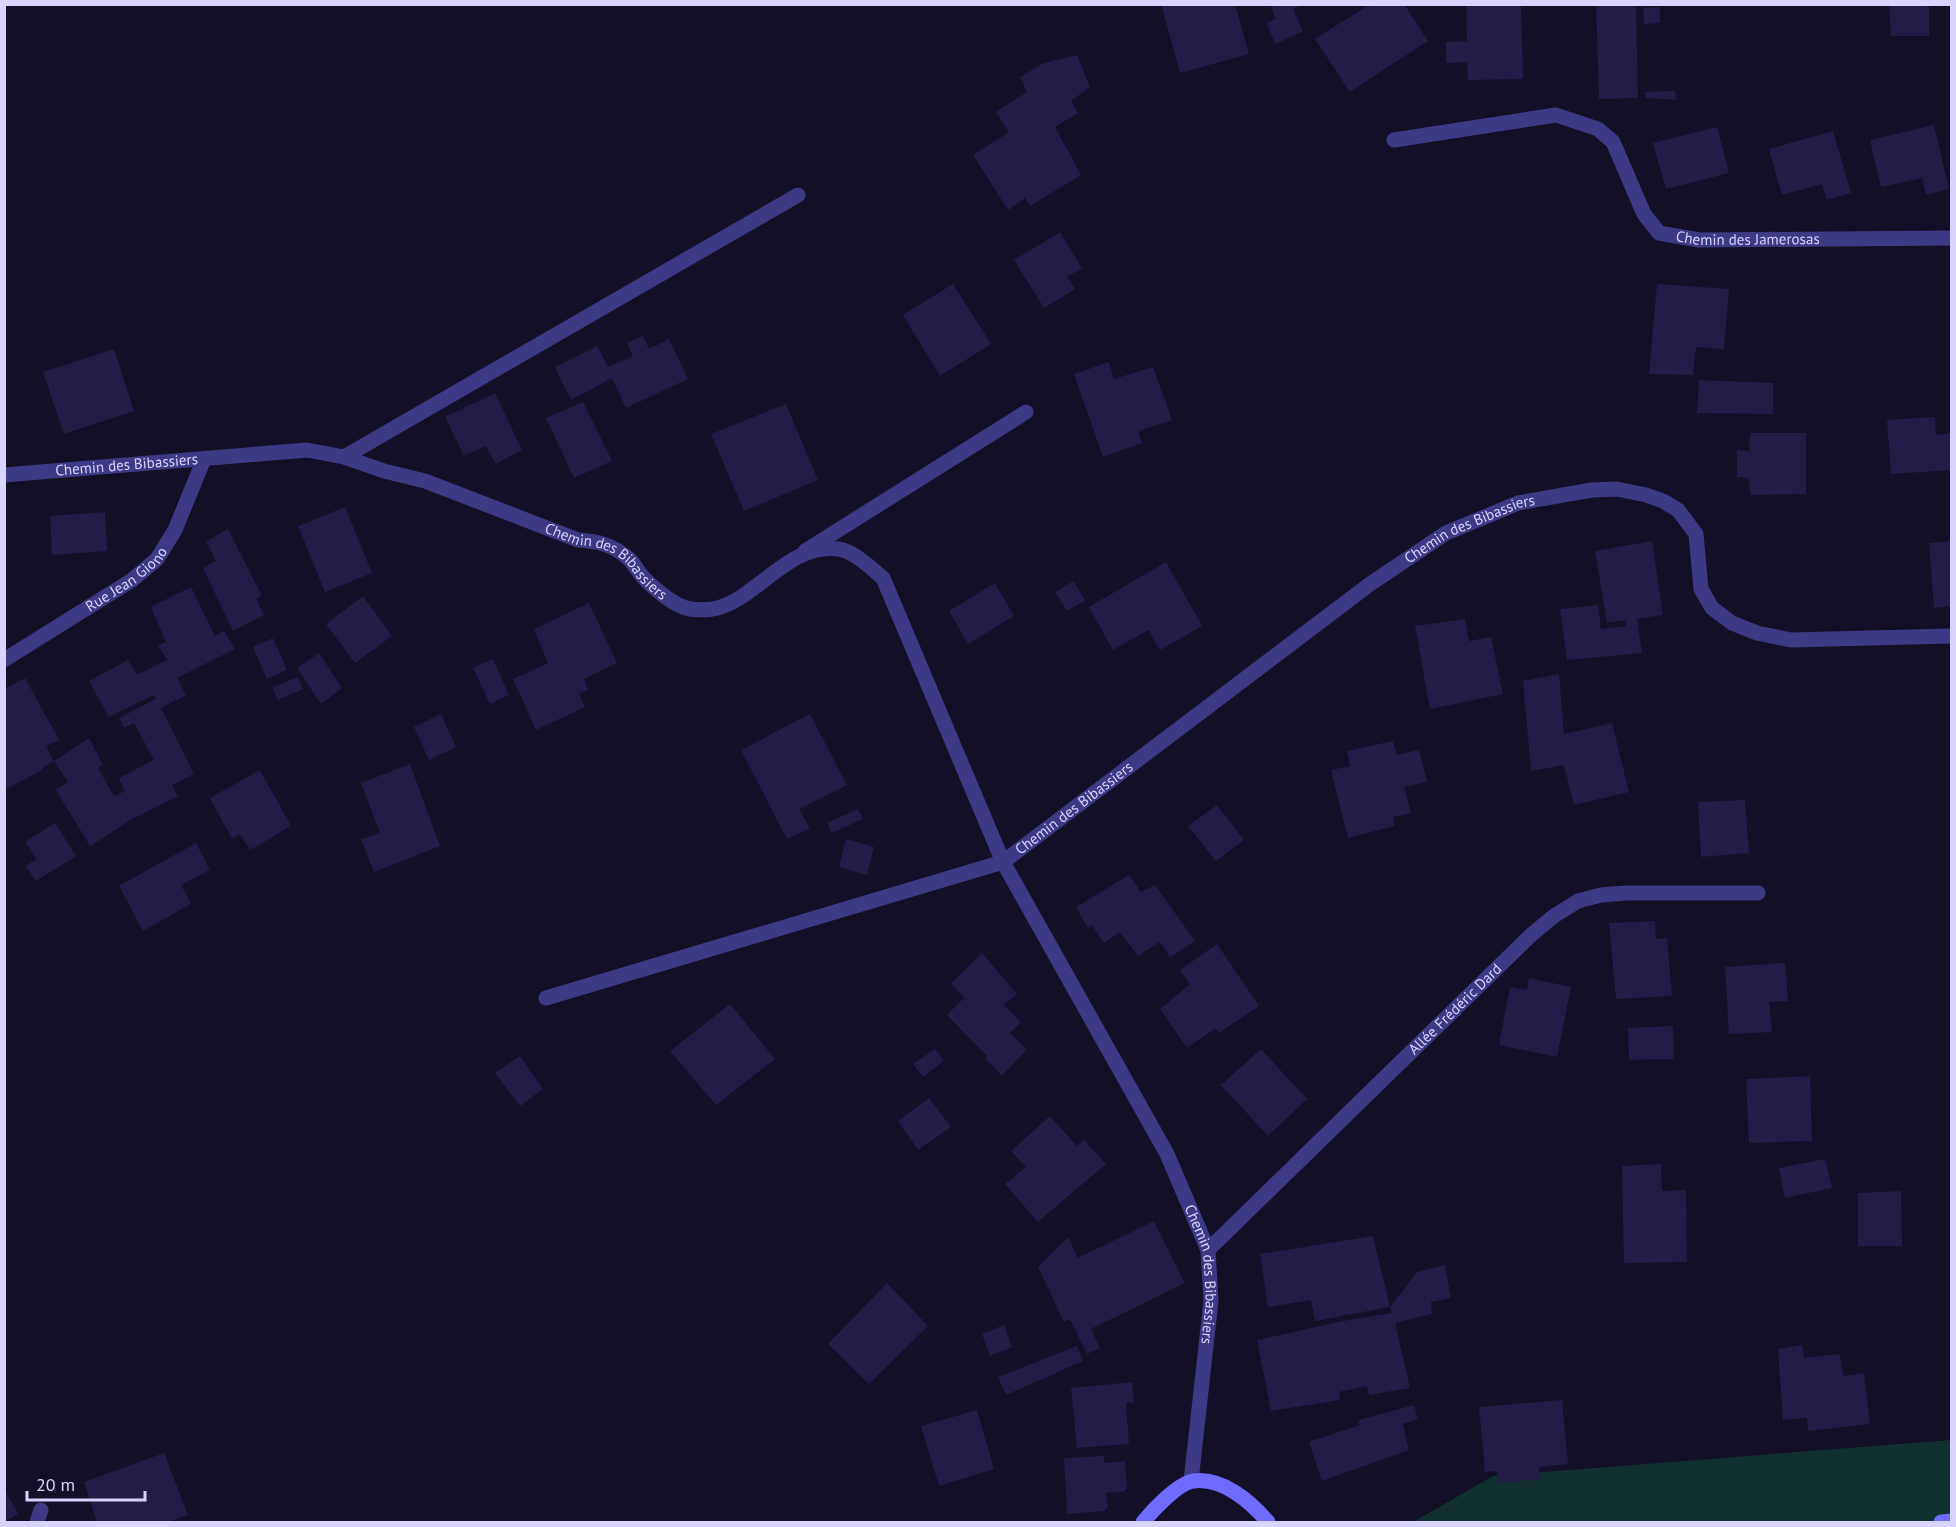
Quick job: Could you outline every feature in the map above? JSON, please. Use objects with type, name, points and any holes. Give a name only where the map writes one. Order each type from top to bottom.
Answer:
[{"type":"main road","points":[[1143,1522],[1162,1500],[1191,1481],[1220,1484],[1255,1507],[1268,1522]]},
{"type":"main road","points":[[1941,1522],[1952,1521]]},
{"type":"street","name":"Chemin des Jamerosas","points":[[1394,140],[1556,115],[1598,129],[1613,142],[1644,214],[1659,233],[1699,240],[1952,238]]},
{"type":"street","points":[[344,457],[798,195]]},
{"type":"street","points":[[791,560],[1026,412]]},
{"type":"street","name":"Chemin des Bibassiers","points":[[4,475],[307,450],[344,457],[384,471],[425,481],[578,540],[596,541],[614,548],[629,558],[644,578],[665,597],[687,609],[713,609],[735,600],[791,560],[817,549],[839,549],[864,561],[883,578],[1003,862],[1167,1154],[1208,1250],[1211,1301],[1191,1481]]},
{"type":"street","name":"Rue Jean Giono","points":[[4,660],[132,580],[156,559],[175,530],[204,459]]},
{"type":"street","name":"Chemin des Bibassiers","points":[[546,998],[1003,862],[1370,584],[1446,533],[1518,503],[1592,490],[1617,489],[1663,501],[1678,510],[1696,534],[1701,589],[1712,608],[1732,623],[1757,633],[1791,640],[1952,636]]},
{"type":"street","name":"Allée Frédéric Dard","points":[[1208,1250],[1522,943],[1554,915],[1578,900],[1601,895],[1626,893],[1758,894]]},
{"type":"green space","points":[[1951,1440],[1951,1522],[1413,1522],[1493,1476]]},
{"type":"building","points":[[1161,4],[1235,4],[1249,54],[1180,73]]},
{"type":"building","points":[[1270,4],[1305,4],[1293,9],[1303,31],[1276,44],[1266,23],[1276,19]]},
{"type":"building","points":[[1370,4],[1404,4],[1428,41],[1350,92],[1315,39]]},
{"type":"building","points":[[1466,4],[1521,4],[1523,79],[1468,80],[1467,62],[1446,63],[1446,42],[1467,41]]},
{"type":"building","points":[[1889,4],[1929,4],[1929,36],[1891,36]]},
{"type":"building","points":[[1596,5],[1636,5],[1638,98],[1599,99]]},
{"type":"building","points":[[1660,7],[1660,23],[1644,24],[1643,8]]},
{"type":"building","points":[[1077,55],[1090,87],[1071,101],[1078,113],[1055,127],[1081,175],[1030,206],[1025,198],[1008,210],[973,155],[1009,132],[996,112],[1027,92],[1020,77],[1044,63]]},
{"type":"building","points":[[1675,91],[1676,100],[1646,98],[1645,92]]},
{"type":"building","points":[[1934,125],[1949,189],[1926,195],[1922,178],[1881,187],[1870,140]]},
{"type":"building","points":[[1717,127],[1729,173],[1666,189],[1653,143]]},
{"type":"building","points":[[1833,131],[1851,193],[1827,200],[1822,184],[1782,195],[1769,149]]},
{"type":"building","points":[[1060,232],[1082,268],[1067,277],[1075,289],[1044,308],[1014,260]]},
{"type":"building","points":[[953,284],[991,344],[940,376],[903,315]]},
{"type":"building","points":[[1657,284],[1729,289],[1724,349],[1696,347],[1693,375],[1649,374]]},
{"type":"building","points":[[643,336],[649,349],[669,339],[688,379],[626,408],[612,378],[571,400],[555,367],[597,346],[608,367],[633,356],[627,343]]},
{"type":"building","points":[[114,349],[134,411],[64,434],[43,372]]},
{"type":"building","points":[[1109,362],[1114,379],[1153,367],[1172,420],[1138,431],[1142,443],[1103,457],[1074,374]]},
{"type":"building","points":[[1699,380],[1773,383],[1773,414],[1697,413]]},
{"type":"building","points":[[495,393],[522,450],[496,464],[486,446],[464,456],[445,417]]},
{"type":"building","points":[[583,402],[612,461],[574,478],[546,418]]},
{"type":"building","points":[[786,404],[818,480],[744,511],[711,434]]},
{"type":"building","points":[[1935,417],[1936,435],[1952,433],[1952,470],[1891,474],[1887,420]]},
{"type":"building","points":[[1750,433],[1806,433],[1806,494],[1750,495],[1749,478],[1737,477],[1737,450],[1749,451]]},
{"type":"building","points":[[345,507],[372,573],[325,592],[298,526]]},
{"type":"building","points":[[105,512],[107,551],[52,555],[50,516]]},
{"type":"building","points":[[228,529],[262,596],[256,599],[264,615],[233,631],[203,568],[216,561],[206,541]]},
{"type":"building","points":[[1652,541],[1663,615],[1637,619],[1642,653],[1567,660],[1560,609],[1598,605],[1601,629],[1626,626],[1626,620],[1607,623],[1595,551]]},
{"type":"building","points":[[1952,541],[1952,606],[1934,608],[1929,543]]},
{"type":"building","points":[[1166,562],[1202,626],[1160,650],[1148,630],[1113,650],[1089,607]]},
{"type":"building","points":[[1074,581],[1085,601],[1067,611],[1055,592]]},
{"type":"building","points":[[995,583],[1014,616],[968,644],[949,611]]},
{"type":"building","points":[[191,587],[215,636],[224,631],[235,649],[177,678],[186,695],[161,708],[194,774],[172,785],[178,796],[137,816],[90,846],[56,790],[68,782],[54,761],[89,738],[103,765],[98,768],[114,796],[125,791],[119,778],[154,760],[134,723],[124,728],[119,718],[156,699],[154,695],[109,717],[89,681],[128,660],[137,675],[167,660],[158,645],[166,642],[151,607]]},
{"type":"building","points":[[363,596],[392,636],[355,663],[326,624]]},
{"type":"building","points":[[589,603],[617,663],[584,679],[588,690],[579,694],[585,707],[536,730],[513,679],[548,663],[534,629]]},
{"type":"building","points":[[1465,619],[1469,641],[1491,637],[1503,694],[1430,709],[1415,626]]},
{"type":"building","points":[[273,638],[287,670],[267,679],[253,647]]},
{"type":"building","points":[[319,653],[342,688],[321,704],[297,668]]},
{"type":"building","points":[[493,659],[509,695],[490,704],[473,668]]},
{"type":"building","points":[[1559,674],[1564,734],[1612,723],[1629,792],[1574,805],[1564,765],[1531,771],[1523,681]]},
{"type":"building","points":[[297,677],[303,689],[278,700],[272,688]]},
{"type":"building","points":[[25,678],[59,740],[46,746],[54,761],[42,768],[43,770],[4,790],[4,689]]},
{"type":"building","points":[[441,714],[456,747],[429,760],[414,727]]},
{"type":"building","points":[[810,714],[847,785],[799,809],[810,828],[787,839],[741,750]]},
{"type":"building","points":[[1393,741],[1397,755],[1419,750],[1427,782],[1404,787],[1411,813],[1393,817],[1395,826],[1348,838],[1331,770],[1350,766],[1347,751]]},
{"type":"building","points":[[410,764],[440,846],[374,872],[361,839],[380,833],[361,783]]},
{"type":"building","points":[[260,770],[291,826],[250,850],[240,834],[232,839],[210,798]]},
{"type":"building","points":[[1745,800],[1749,853],[1701,857],[1698,802]]},
{"type":"building","points":[[1217,805],[1244,840],[1216,861],[1188,826]]},
{"type":"building","points":[[858,809],[863,819],[832,833],[827,823]]},
{"type":"building","points":[[55,823],[76,856],[36,881],[26,866],[36,859],[25,842]]},
{"type":"building","points":[[846,839],[874,847],[867,875],[839,867]]},
{"type":"building","points":[[196,843],[210,870],[181,885],[191,904],[143,931],[119,886]]},
{"type":"building","points":[[1129,875],[1141,892],[1155,885],[1195,941],[1170,957],[1160,942],[1138,956],[1120,932],[1104,943],[1092,925],[1088,928],[1076,907]]},
{"type":"building","points":[[1655,921],[1656,939],[1667,938],[1672,996],[1616,999],[1609,923]]},
{"type":"building","points":[[1217,944],[1259,1006],[1219,1033],[1216,1028],[1187,1048],[1160,1009],[1190,984],[1180,970]]},
{"type":"building","points":[[982,953],[1017,994],[1004,1005],[1021,1022],[1010,1033],[1027,1049],[1002,1076],[985,1058],[987,1056],[947,1015],[964,998],[951,983]]},
{"type":"building","points":[[1785,963],[1788,1001],[1769,1002],[1772,1032],[1729,1034],[1725,967]]},
{"type":"building","points":[[1529,978],[1571,987],[1557,1057],[1499,1045],[1510,987],[1527,990]]},
{"type":"building","points":[[730,1004],[775,1059],[716,1105],[670,1051]]},
{"type":"building","points":[[1673,1026],[1674,1059],[1629,1060],[1628,1028]]},
{"type":"building","points":[[935,1049],[944,1061],[923,1077],[913,1064]]},
{"type":"building","points":[[1261,1049],[1307,1099],[1268,1136],[1221,1085]]},
{"type":"building","points":[[520,1056],[543,1089],[520,1106],[495,1073]]},
{"type":"building","points":[[1810,1076],[1812,1141],[1749,1143],[1746,1079]]},
{"type":"building","points":[[929,1098],[951,1127],[918,1150],[898,1121]]},
{"type":"building","points":[[1050,1116],[1077,1146],[1084,1140],[1106,1164],[1038,1222],[1005,1184],[1026,1167],[1011,1151]]},
{"type":"building","points":[[1825,1159],[1832,1188],[1785,1198],[1779,1168]]},
{"type":"building","points":[[1661,1164],[1662,1191],[1686,1190],[1687,1262],[1624,1263],[1622,1166]]},
{"type":"building","points":[[1901,1191],[1902,1246],[1858,1246],[1858,1193]]},
{"type":"building","points":[[1154,1221],[1185,1283],[1091,1329],[1100,1348],[1087,1354],[1070,1319],[1064,1322],[1038,1267],[1068,1237],[1078,1258]]},
{"type":"building","points":[[1373,1236],[1390,1307],[1315,1321],[1311,1300],[1268,1307],[1260,1254]]},
{"type":"building","points":[[1445,1265],[1451,1298],[1431,1302],[1432,1314],[1395,1323],[1410,1388],[1369,1395],[1367,1386],[1339,1392],[1340,1400],[1271,1411],[1257,1340],[1392,1313],[1390,1307],[1417,1272]]},
{"type":"building","points":[[887,1283],[928,1326],[869,1384],[828,1344]]},
{"type":"building","points":[[1004,1325],[1012,1347],[990,1356],[982,1334]]},
{"type":"building","points":[[1802,1345],[1804,1358],[1840,1354],[1843,1376],[1864,1373],[1870,1424],[1808,1431],[1807,1418],[1783,1420],[1778,1349]]},
{"type":"building","points":[[1077,1346],[1083,1361],[1006,1395],[998,1377]]},
{"type":"building","points":[[1132,1382],[1134,1402],[1126,1403],[1129,1444],[1077,1448],[1071,1388]]},
{"type":"building","points":[[1562,1400],[1568,1464],[1539,1467],[1539,1479],[1498,1483],[1497,1471],[1485,1472],[1479,1407]]},
{"type":"building","points":[[1414,1405],[1418,1419],[1403,1424],[1409,1450],[1322,1481],[1309,1442],[1360,1425],[1358,1420]]},
{"type":"building","points":[[977,1410],[994,1469],[939,1486],[921,1426]]},
{"type":"building","points":[[164,1453],[188,1515],[168,1522],[97,1522],[84,1482]]},
{"type":"building","points":[[1104,1456],[1104,1463],[1125,1461],[1127,1488],[1123,1492],[1106,1493],[1108,1507],[1104,1511],[1067,1514],[1064,1458]]},
{"type":"building","points":[[4,1489],[18,1514],[4,1522]]}]
